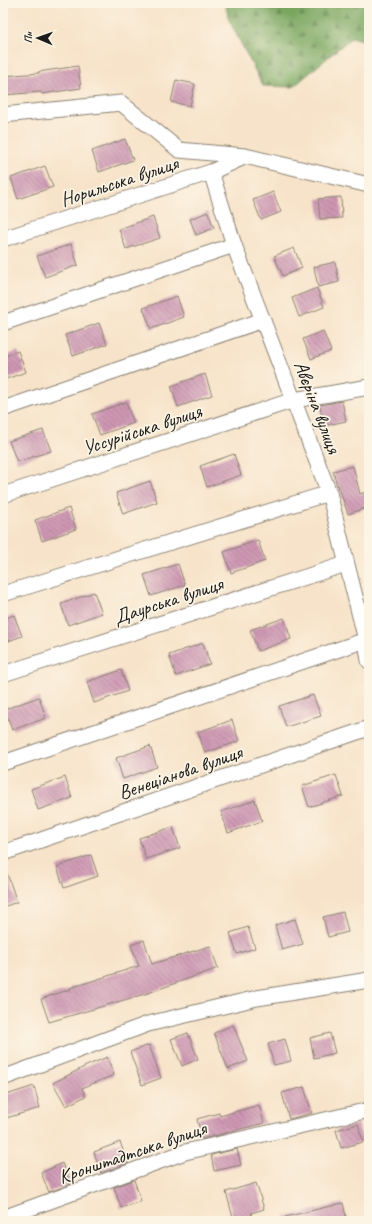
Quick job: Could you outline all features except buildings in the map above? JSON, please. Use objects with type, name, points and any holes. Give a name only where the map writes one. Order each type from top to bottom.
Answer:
[{"type":"street","points":[[3,115],[121,103],[179,150],[245,156],[369,185]]},
{"type":"street","name":"Норильська вулиця","points":[[3,238],[211,172],[245,156]]},
{"type":"street","name":"Авєріна вулиця","points":[[211,172],[234,245],[329,493],[366,640],[369,661]]},
{"type":"street","points":[[3,323],[234,245]]},
{"type":"street","points":[[3,409],[263,320]]},
{"type":"street","name":"Уссурійська вулиця","points":[[3,496],[294,400],[369,387]]},
{"type":"street","points":[[3,594],[329,493]]},
{"type":"street","name":"Даурська вулиця","points":[[3,674],[346,564]]},
{"type":"street","points":[[3,763],[366,640]]},
{"type":"street","name":"Венеціанова вулиця","points":[[3,853],[369,728]]},
{"type":"street","points":[[3,1078],[148,1024],[257,998],[369,980]]},
{"type":"street","name":"Кронштадтська вулиця","points":[[3,1218],[185,1152],[369,1110]]},
{"type":"green space","points":[[225,3],[369,3],[369,42],[352,37],[293,87],[263,86],[229,20]]}]
